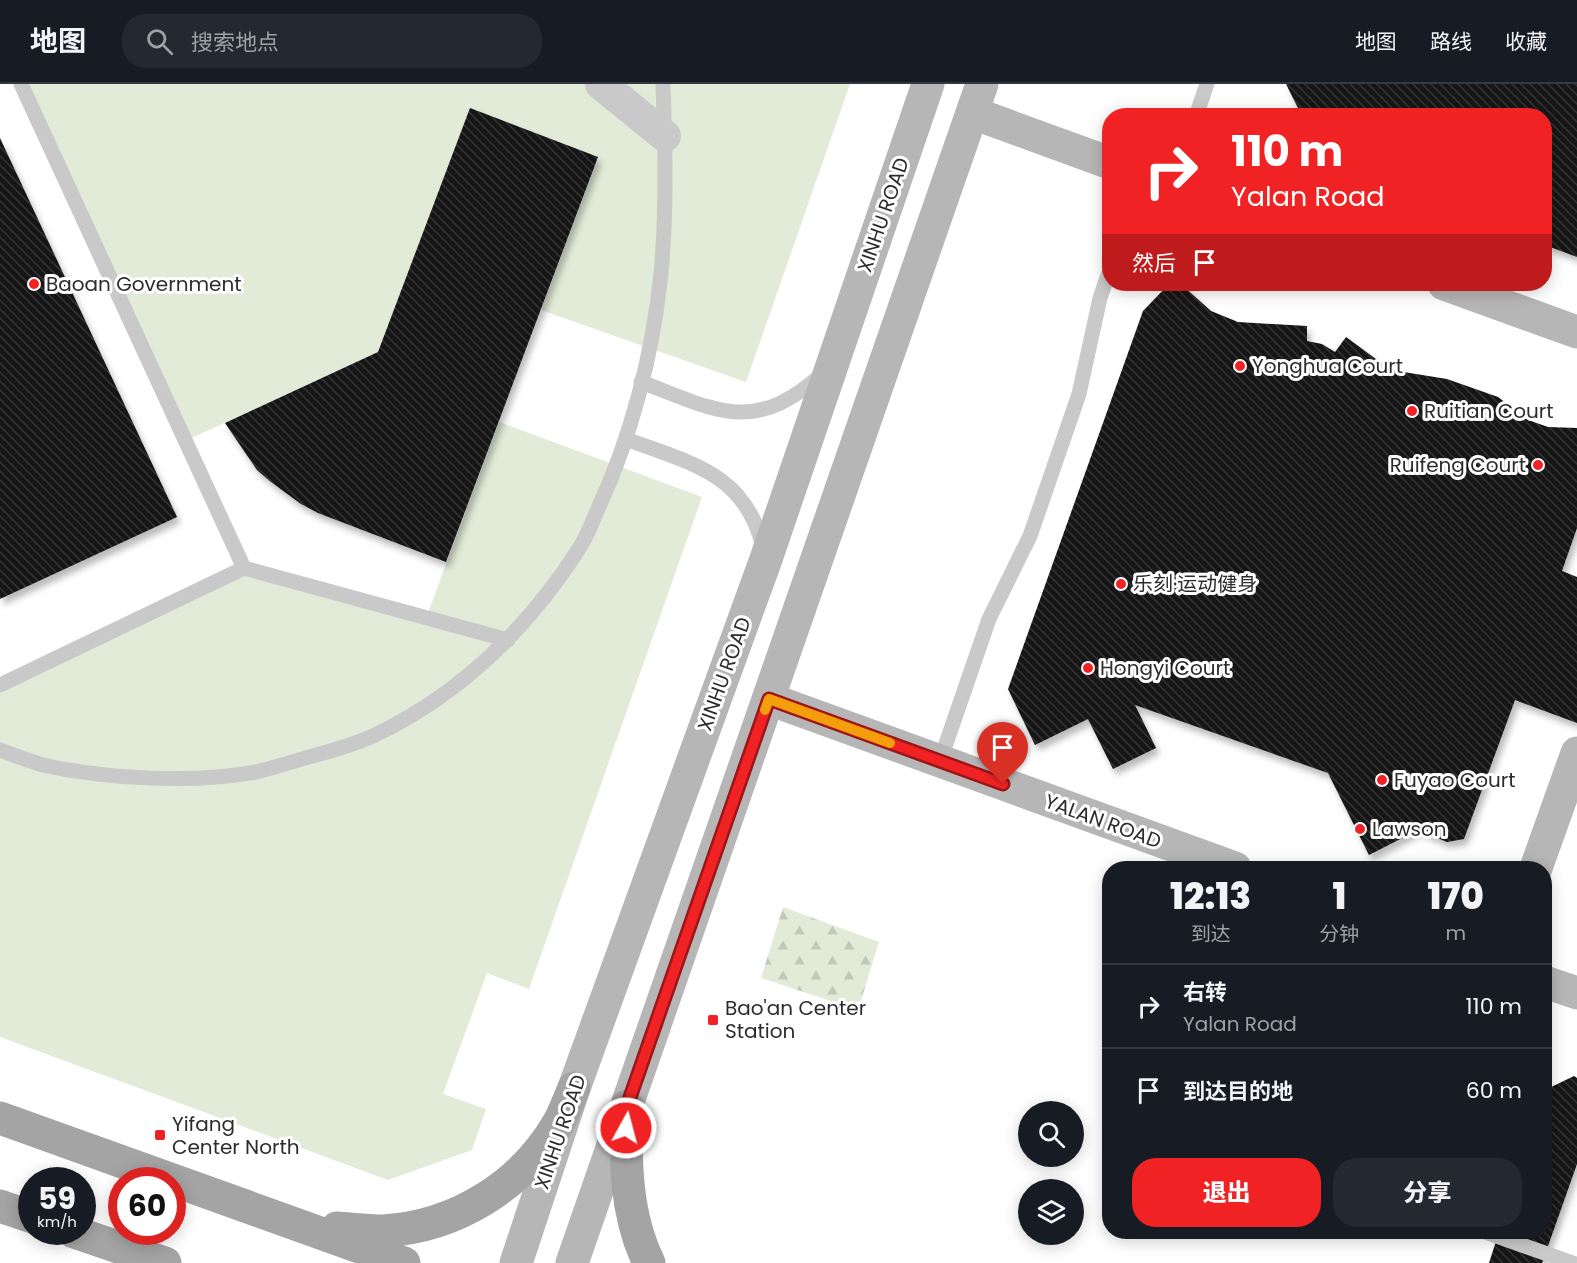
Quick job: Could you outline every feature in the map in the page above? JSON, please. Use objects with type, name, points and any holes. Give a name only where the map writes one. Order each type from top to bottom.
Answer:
[{"type":"main road","name":"XINHU ROAD","points":[[516,1263],[574,1088],[766,559],[928,84]]},
{"type":"main road","points":[[572,1263],[978,99],[1102,159]]},
{"type":"main road","points":[[860,283],[865,276],[875,270],[888,269],[900,276],[907,287],[906,305]]},
{"type":"main road","points":[[1493,292],[1577,332]]},
{"type":"main road","name":"YALAN ROAD","points":[[769,699],[1216,861]]},
{"type":"main road","points":[[1538,861],[1577,753]]},
{"type":"main road","points":[[1552,984],[1577,993]]},
{"type":"main road","points":[[305,1226],[382,1231],[419,1226],[454,1215],[515,1177],[539,1151],[559,1121],[574,1088]]},
{"type":"main road","points":[[627,1106],[625,1150],[628,1188],[634,1222],[649,1263]]},
{"type":"main road","points":[[0,1118],[404,1263]]},
{"type":"main road","points":[[0,1206],[18,1212]]},
{"type":"main road","points":[[96,1239],[165,1263]]},
{"type":"street","points":[[601,84],[665,136]]},
{"type":"lane","points":[[21,84],[244,568]]},
{"type":"lane","points":[[0,750],[42,764],[119,776],[193,778],[258,771],[318,755],[375,735],[429,704],[472,672],[508,640],[541,603],[582,545],[607,491],[626,439],[653,331],[661,275],[666,202],[663,84]]},
{"type":"lane","points":[[1199,108],[1207,84]]},
{"type":"lane","points":[[940,761],[989,619],[1030,536],[1076,405],[1102,291]]},
{"type":"lane","points":[[641,382],[717,410],[738,413],[755,412],[779,404],[806,389],[831,366]]},
{"type":"lane","points":[[626,439],[705,469],[727,483],[745,502],[758,527],[766,559]]},
{"type":"lane","points":[[0,685],[244,568],[508,640]]},
{"type":"lane","points":[[1505,1239],[1573,1263]]},
{"type":"green space","points":[[21,84],[850,84],[746,382],[541,310],[598,158],[470,109],[378,352],[185,441]]},
{"type":"green space","points":[[499,422],[702,497],[529,989],[487,973],[443,1094],[486,1109],[472,1150],[388,1180],[0,1037],[0,685],[244,568],[426,618]]},
{"type":"green space","points":[[783,907],[879,942],[858,1010],[761,978]]},
{"type":"building","points":[[1286,84],[1577,84],[1577,257],[1552,248],[1552,108],[1298,108]]},
{"type":"building","points":[[470,108],[598,157],[446,562],[318,513],[301,504],[257,470],[225,423],[378,352]]},
{"type":"building","name":"Baoan Government","points":[[0,138],[177,517],[0,599]]},
{"type":"building","points":[[1162,291],[1189,291],[1211,311],[1238,322],[1307,326],[1307,341],[1322,344],[1335,352],[1346,337],[1391,370],[1447,379],[1498,397],[1528,420],[1548,427],[1577,428],[1577,528],[1562,571],[1577,577],[1577,723],[1515,700],[1464,839],[1447,842],[1418,830],[1369,855],[1328,773],[1135,705],[1156,748],[1113,769],[1088,719],[1035,745],[1008,689],[1143,311]]},
{"type":"building","points":[[1574,1076],[1577,1078],[1577,1164],[1552,1235],[1552,1087]]},
{"type":"building","points":[[1497,1239],[1550,1239],[1542,1263],[1489,1263]]},
{"type":"slow traffic","points":[[765,710],[769,699],[890,743]]},
{"type":"place","name":"Baoan Government","points":[[34,284]]},
{"type":"place","name":"Yonghua Court","points":[[1240,366]]},
{"type":"place","name":"Ruitian Court","points":[[1412,411]]},
{"type":"place","name":"Ruifeng Court","points":[[1538,465]]},
{"type":"place","name":"乐刻·运动健身","points":[[1121,584]]},
{"type":"place","name":"Hongyi Court","points":[[1088,668]]},
{"type":"place","name":"Fuyao Court","points":[[1382,780]]},
{"type":"place","name":"Lawson","points":[[1360,829]]},
{"type":"place","name":"Bao'an Center Station","points":[[713,1020]]},
{"type":"place","name":"Yifang Center North","points":[[160,1135]]},
{"type":"route","points":[[626,1128],[627,1106],[769,699],[1003,784]]}]
